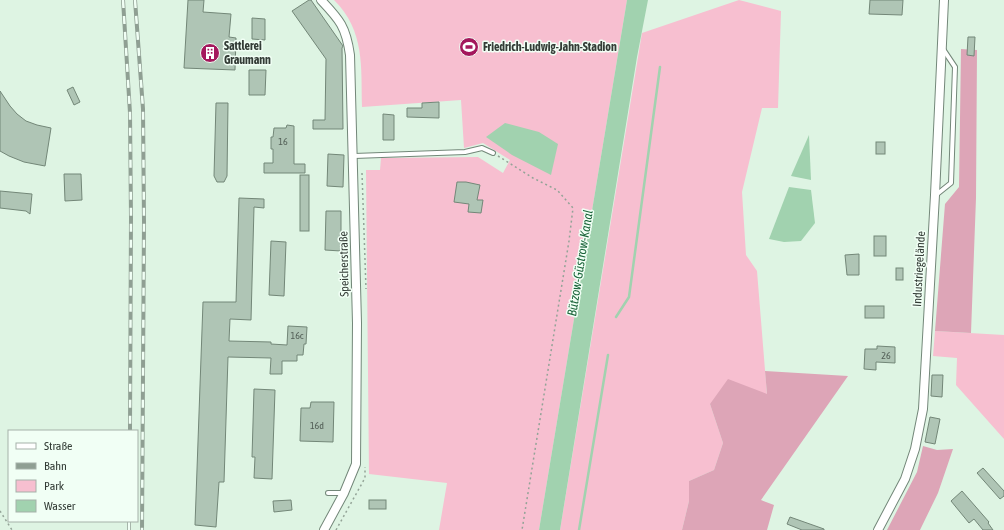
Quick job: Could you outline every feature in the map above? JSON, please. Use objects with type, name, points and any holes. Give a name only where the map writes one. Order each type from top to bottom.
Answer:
[{"type":"street","name":"Speicherstraße","points":[[320,0],[342,24],[348,37],[354,156],[357,323],[356,464],[344,493],[324,530]]},
{"type":"street","name":"Industriegelände","points":[[878,530],[905,479],[915,449],[923,409],[944,0]]},
{"type":"lane","points":[[935,195],[951,183],[955,67],[942,47]]},
{"type":"lane","points":[[354,156],[465,152],[482,148],[493,154]]},
{"type":"lane","points":[[328,493],[344,493]]},
{"type":"path","points":[[493,154],[532,178],[557,190],[573,208],[568,248],[522,530]]},
{"type":"path","points":[[0,510],[12,530]]},
{"type":"green space","points":[[334,0],[627,0],[539,530],[439,530],[447,483],[369,474],[366,170],[380,170],[381,158],[478,157],[503,173],[510,160],[483,143],[464,148],[461,100],[362,107],[361,63],[356,37],[344,12]]},
{"type":"green space","points":[[739,0],[781,11],[778,108],[762,108],[742,192],[746,255],[757,271],[767,395],[710,404],[723,443],[714,470],[689,481],[689,501],[682,530],[560,530],[642,33]]},
{"type":"green space","points":[[935,331],[1004,335],[1004,439],[956,385],[957,358],[933,356]]},
{"type":"shaded area","points":[[961,49],[977,50],[976,198],[971,333],[935,331],[945,204],[959,187]]},
{"type":"shaded area","points":[[765,371],[848,376],[761,500],[774,505],[767,530],[682,530],[689,501],[689,481],[714,470],[723,443],[710,404],[728,379],[767,394]]},
{"type":"shaded area","points":[[923,446],[937,450],[953,449],[938,493],[920,530],[887,530],[917,472]]},
{"type":"water","points":[[627,0],[648,0],[637,57],[560,530],[539,530]]},
{"type":"water","points":[[505,123],[539,132],[558,144],[551,175],[512,155],[486,137]]},
{"type":"water","points":[[809,135],[811,180],[791,176]]},
{"type":"water","points":[[789,187],[811,190],[815,223],[801,241],[784,242],[769,239]]},
{"type":"building","points":[[188,0],[204,0],[203,12],[231,14],[229,37],[236,38],[235,70],[184,68]]},
{"type":"building","points":[[311,0],[343,46],[343,129],[313,129],[313,120],[325,120],[326,59],[292,11]]},
{"type":"building","points":[[870,0],[903,0],[902,15],[869,14]]},
{"type":"building","points":[[252,18],[265,19],[265,40],[252,39]]},
{"type":"building","points":[[968,37],[975,37],[974,56],[967,55]]},
{"type":"building","points":[[249,70],[266,70],[265,95],[249,95]]},
{"type":"building","points":[[73,87],[80,102],[74,105],[67,90]]},
{"type":"building","points":[[0,91],[10,106],[26,121],[51,128],[45,166],[24,162],[0,151]]},
{"type":"building","points":[[439,102],[439,118],[407,117],[407,108],[422,108],[422,103]]},
{"type":"building","points":[[216,103],[228,103],[227,176],[224,182],[217,182],[214,176]]},
{"type":"building","points":[[383,114],[394,115],[394,140],[383,140]]},
{"type":"building","points":[[287,125],[294,126],[294,164],[305,164],[305,173],[264,173],[264,163],[273,163],[271,137],[273,137],[274,128],[286,128]]},
{"type":"building","points":[[876,142],[885,142],[885,154],[876,154]]},
{"type":"building","points":[[328,154],[344,155],[343,187],[327,186]]},
{"type":"building","points":[[64,174],[81,174],[82,200],[65,201]]},
{"type":"building","points":[[300,175],[309,175],[309,231],[300,231]]},
{"type":"building","points":[[457,182],[480,185],[477,200],[483,200],[481,213],[468,212],[469,204],[454,202]]},
{"type":"building","points":[[0,191],[32,194],[30,214],[26,211],[0,208]]},
{"type":"building","points":[[239,198],[264,199],[264,208],[254,207],[251,320],[230,319],[229,341],[271,342],[271,344],[287,345],[288,326],[307,327],[306,344],[304,344],[303,355],[297,355],[297,361],[282,361],[282,374],[270,374],[271,358],[228,357],[224,482],[219,482],[216,527],[195,525],[203,302],[236,302]]},
{"type":"building","points":[[326,211],[341,211],[341,251],[325,250]]},
{"type":"building","points":[[874,236],[886,236],[886,256],[874,256]]},
{"type":"building","points":[[271,241],[286,242],[284,296],[269,295]]},
{"type":"building","points":[[859,254],[859,275],[847,275],[845,255]]},
{"type":"building","points":[[896,268],[903,268],[903,280],[896,280]]},
{"type":"building","points":[[865,306],[884,306],[884,318],[865,318]]},
{"type":"building","points":[[877,346],[895,347],[895,363],[876,362],[876,370],[864,369],[865,349],[877,349]]},
{"type":"building","points":[[932,375],[943,375],[942,397],[931,396]]},
{"type":"building","points":[[254,389],[275,390],[272,479],[254,478],[255,457],[252,457]]},
{"type":"building","points":[[311,402],[334,402],[333,442],[300,441],[301,408],[310,408]]},
{"type":"building","points":[[930,417],[940,419],[935,444],[925,442]]},
{"type":"building","points":[[983,468],[1004,491],[1004,496],[1000,499],[977,473]]},
{"type":"building","points":[[962,491],[989,522],[988,523],[993,530],[983,530],[974,519],[969,523],[951,501]]},
{"type":"building","points":[[291,500],[292,510],[274,512],[273,501]]},
{"type":"building","points":[[369,500],[386,500],[386,509],[369,509]]},
{"type":"building","points":[[790,517],[824,530],[802,530],[787,524]]},
{"type":"waterway","points":[[616,317],[629,297],[660,67]]},
{"type":"waterway","points":[[579,530],[608,355]]},
{"type":"railway","points":[[123,0],[130,113],[130,430]]},
{"type":"railway","points":[[135,0],[143,109],[144,222],[142,530]]},
{"type":"railway","points":[[129,522],[129,530]]},
{"type":"place","name":"Friedrich-Ludwig-Jahn-Stadion","points":[[469,47]]},
{"type":"place","name":"Sattlerei Graumann","points":[[210,53]]},
{"type":"water label","name":"Bützow-Güstrow-Kanal","points":[[580,263]]}]
